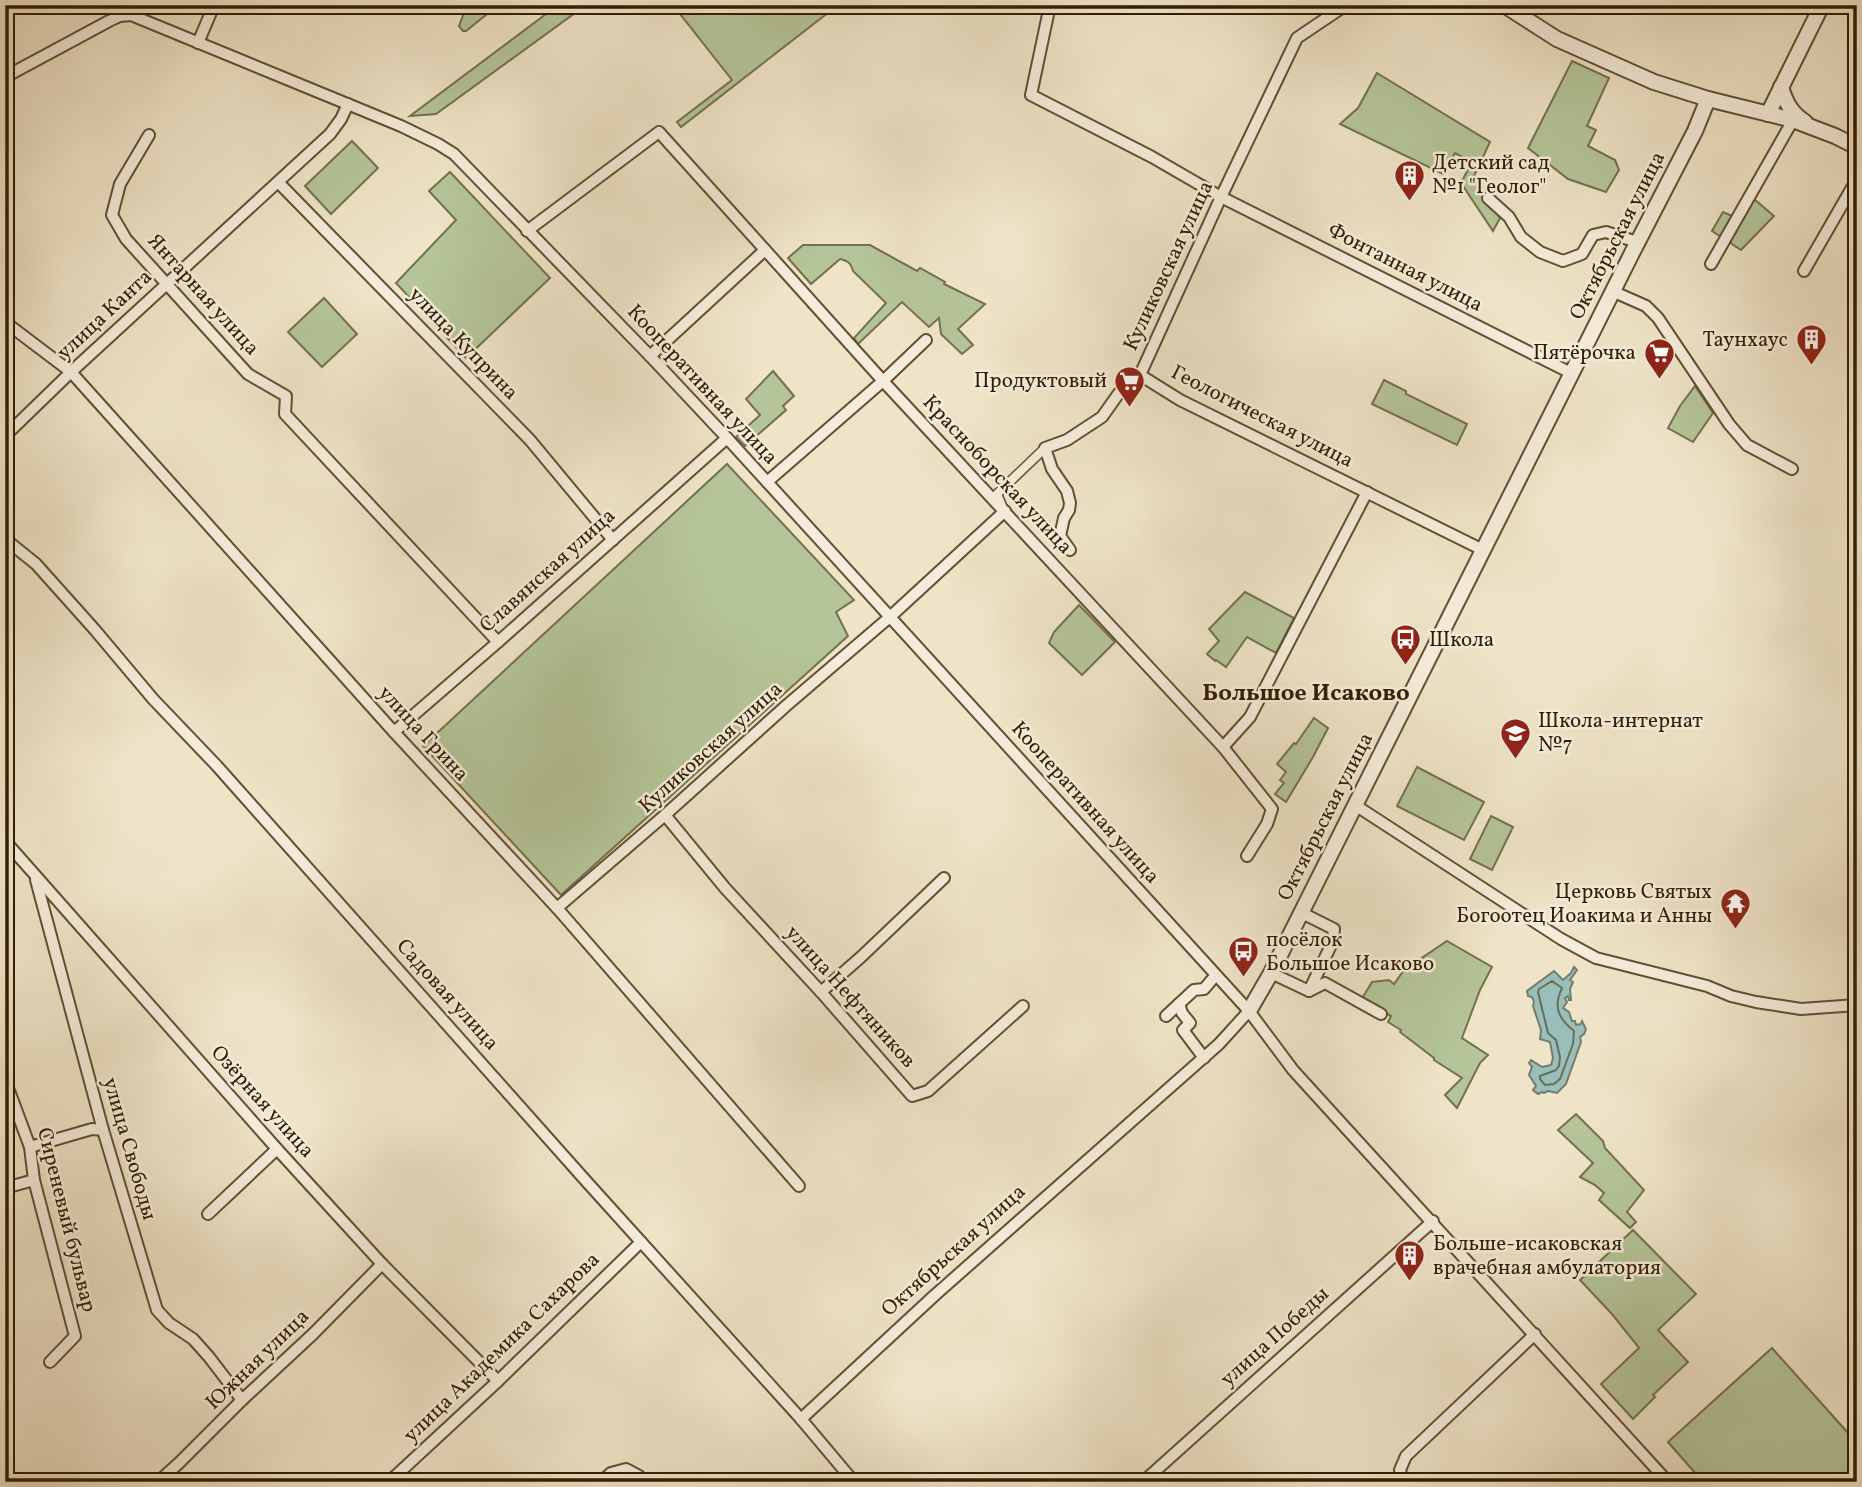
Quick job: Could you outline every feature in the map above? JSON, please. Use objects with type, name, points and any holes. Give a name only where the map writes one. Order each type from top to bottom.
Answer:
[{"type":"street","points":[[198,43],[214,5]]},
{"type":"street","name":"Фонтанная улица","points":[[1050,5],[1031,95],[1152,156],[1221,197],[1571,373]]},
{"type":"street","name":"Куликовская улица","points":[[557,908],[891,616],[1005,511],[997,494],[1045,448],[1067,440],[1102,417],[1119,393],[1140,375],[1297,38],[1346,5]]},
{"type":"street","points":[[1504,5],[1557,39],[1654,82],[1708,99],[1793,120],[1857,146]]},
{"type":"street","points":[[1768,114],[1822,5]]},
{"type":"street","name":"Кооперативная улица","points":[[5,77],[120,16],[131,15],[401,126],[454,154],[650,356],[891,616],[1249,1012],[1293,1070],[1433,1221]]},
{"type":"street","points":[[1781,88],[1787,106],[1812,127]]},
{"type":"street","name":"Октябрьская улица","points":[[801,1419],[935,1295],[1204,1058],[1249,1012],[1695,131],[1708,99]]},
{"type":"street","name":"улица Канта","points":[[5,436],[330,134],[348,104]]},
{"type":"street","points":[[1711,264],[1793,120]]},
{"type":"street","name":"Красноборская улица","points":[[527,230],[659,132],[883,381],[1223,747],[1272,809],[1267,824],[1247,856]]},
{"type":"street","name":"Янтарная улица","points":[[149,135],[120,184],[112,215],[126,239],[248,374],[286,396],[285,414],[499,642]]},
{"type":"street","points":[[1804,271],[1857,179]]},
{"type":"street","name":"улица Куприна","points":[[278,182],[530,440],[613,540]]},
{"type":"street","points":[[1488,198],[1509,217],[1521,237],[1540,252],[1563,261],[1582,254],[1593,235],[1606,232],[1637,242]]},
{"type":"street","points":[[650,356],[765,250]]},
{"type":"street","points":[[1612,291],[1646,306],[1658,318],[1729,424],[1747,444],[1791,469]]},
{"type":"street","name":"улица Грина","points":[[5,322],[71,372],[394,732],[557,908],[799,1186]]},
{"type":"street","points":[[767,482],[926,340]]},
{"type":"street","name":"Геологическая улица","points":[[1140,375],[1180,400],[1483,550]]},
{"type":"street","name":"Славянская улица","points":[[394,732],[727,438]]},
{"type":"street","points":[[1045,448],[1052,469],[1070,503],[1060,536],[1070,550]]},
{"type":"street","points":[[1223,747],[1250,717],[1367,492]]},
{"type":"street","name":"Садовая улица","points":[[5,539],[36,564],[153,699],[217,766],[801,1419],[854,1482]]},
{"type":"street","points":[[1355,805],[1562,939],[1596,958],[1707,986],[1731,996],[1783,1007],[1801,1009],[1857,1005]]},
{"type":"street","name":"улица Нефтяников","points":[[665,815],[725,888],[912,1096],[928,1091],[1023,1006]]},
{"type":"street","name":"Озёрная улица","points":[[5,841],[277,1149],[382,1264],[498,1381]]},
{"type":"street","name":"улица Свободы","points":[[36,877],[103,1130],[157,1310],[169,1323],[193,1339],[242,1400]]},
{"type":"street","points":[[821,992],[862,957],[944,878]]},
{"type":"street","points":[[1301,913],[1334,929],[1333,942],[1309,991]]},
{"type":"street","points":[[1271,973],[1309,991]]},
{"type":"street","points":[[1166,1016],[1194,990],[1204,989],[1216,976]]},
{"type":"street","points":[[1309,991],[1325,983],[1381,1014]]},
{"type":"street","points":[[1179,1004],[1190,1023],[1183,1030],[1204,1058]]},
{"type":"street","name":"Сиреневый бульвар","points":[[5,1080],[30,1146],[34,1180],[75,1335],[50,1362]]},
{"type":"street","points":[[30,1146],[92,1129],[103,1130]]},
{"type":"street","points":[[208,1214],[277,1149]]},
{"type":"street","points":[[5,1188],[34,1180]]},
{"type":"street","points":[[1433,1221],[1668,1482]]},
{"type":"street","name":"улица Победы","points":[[1143,1482],[1433,1221]]},
{"type":"street","name":"улица Академика Сахарова","points":[[389,1482],[641,1242]]},
{"type":"street","name":"Южная улица","points":[[158,1482],[382,1264]]},
{"type":"street","points":[[1403,1482],[1400,1470],[1406,1456],[1535,1334]]},
{"type":"street","points":[[601,1482],[611,1473],[626,1469],[645,1482]]},
{"type":"green space","points":[[467,5],[488,5],[492,10],[463,31],[459,26]]},
{"type":"green space","points":[[558,5],[586,5],[436,114],[410,116]]},
{"type":"green space","points":[[673,5],[838,5],[681,127],[677,122],[732,80]]},
{"type":"green space","points":[[1572,61],[1609,78],[1587,126],[1596,130],[1588,146],[1615,160],[1619,170],[1606,192],[1568,179],[1528,148]]},
{"type":"green space","points":[[1377,73],[1490,142],[1474,176],[1481,193],[1500,218],[1493,231],[1461,183],[1472,162],[1455,153],[1443,174],[1340,124],[1358,108]]},
{"type":"green space","points":[[352,141],[378,168],[331,214],[305,186]]},
{"type":"green space","points":[[450,172],[550,278],[466,358],[396,283],[456,220],[429,191]]},
{"type":"green space","points":[[1747,193],[1774,216],[1741,250],[1712,231],[1723,212],[1732,216]]},
{"type":"green space","points":[[803,245],[870,245],[917,271],[920,268],[945,282],[944,284],[985,304],[958,329],[973,345],[962,354],[941,334],[939,318],[929,327],[902,302],[858,344],[854,338],[886,303],[853,271],[849,263],[840,259],[811,284],[788,258]]},
{"type":"green space","points":[[324,298],[357,334],[322,367],[288,332]]},
{"type":"green space","points":[[773,371],[794,396],[783,406],[786,410],[745,446],[736,437],[760,415],[746,399]]},
{"type":"green space","points":[[1384,380],[1467,424],[1457,445],[1372,404]]},
{"type":"green space","points":[[1695,386],[1713,413],[1693,442],[1668,428]]},
{"type":"green space","points":[[727,464],[854,600],[836,612],[848,636],[561,895],[423,746]]},
{"type":"green space","points":[[1245,592],[1294,618],[1276,653],[1247,637],[1226,667],[1207,654],[1219,641],[1209,629]]},
{"type":"green space","points":[[1079,605],[1115,642],[1082,675],[1049,643],[1054,632]]},
{"type":"green space","points":[[1314,718],[1328,728],[1286,802],[1275,794],[1284,783],[1280,780],[1286,772],[1277,764],[1294,743],[1296,744]]},
{"type":"green space","points":[[1417,767],[1484,802],[1464,840],[1397,806]]},
{"type":"green space","points":[[1491,816],[1513,827],[1492,870],[1470,859]]},
{"type":"green space","points":[[1447,941],[1492,967],[1480,990],[1462,1038],[1488,1055],[1480,1063],[1457,1108],[1445,1095],[1462,1078],[1434,1060],[1400,1032],[1401,1030],[1388,1022],[1391,1016],[1361,1000],[1372,982],[1389,980],[1394,984],[1404,970]]},
{"type":"green space","points":[[1576,1114],[1603,1141],[1605,1148],[1644,1190],[1627,1212],[1636,1222],[1630,1228],[1599,1200],[1604,1193],[1580,1177],[1593,1163],[1558,1130]]},
{"type":"green space","points":[[1633,1230],[1696,1294],[1658,1330],[1688,1362],[1653,1395],[1655,1397],[1633,1419],[1601,1384],[1639,1348],[1580,1280]]},
{"type":"green space","points":[[1772,1348],[1857,1443],[1857,1482],[1703,1482],[1668,1442]]},
{"type":"water","points":[[1574,967],[1577,970],[1570,980],[1573,982],[1570,989],[1571,1000],[1568,996],[1565,998],[1567,1002],[1563,1008],[1569,1012],[1576,1025],[1582,1021],[1586,1029],[1580,1037],[1581,1042],[1566,1084],[1557,1093],[1548,1091],[1538,1094],[1533,1090],[1536,1086],[1529,1075],[1532,1067],[1529,1063],[1531,1060],[1542,1067],[1551,1065],[1553,1058],[1550,1042],[1540,1039],[1541,1030],[1534,1002],[1527,991],[1554,971],[1563,980]]},
{"type":"place","name":"Детский сад №1 \"Геолог\"","points":[[1409,202]]},
{"type":"place","name":"Таунхаус","points":[[1811,367]]},
{"type":"place","name":"Пятёрочка","points":[[1659,380]]},
{"type":"place","name":"Продуктовый","points":[[1130,408]]},
{"type":"place","name":"Школа","points":[[1406,667]]},
{"type":"place","name":"Школа-интернат №7","points":[[1515,760]]},
{"type":"place","name":"Церковь Святых Богоотец Иоакима и Анны","points":[[1735,931]]},
{"type":"place","name":"посёлок Большое Исаково","points":[[1243,979]]},
{"type":"place","name":"Больше-исаковская врачебная амбулатория","points":[[1410,1283]]},
{"type":"district","name":"Большое Исаково","points":[[1306,694]]}]
